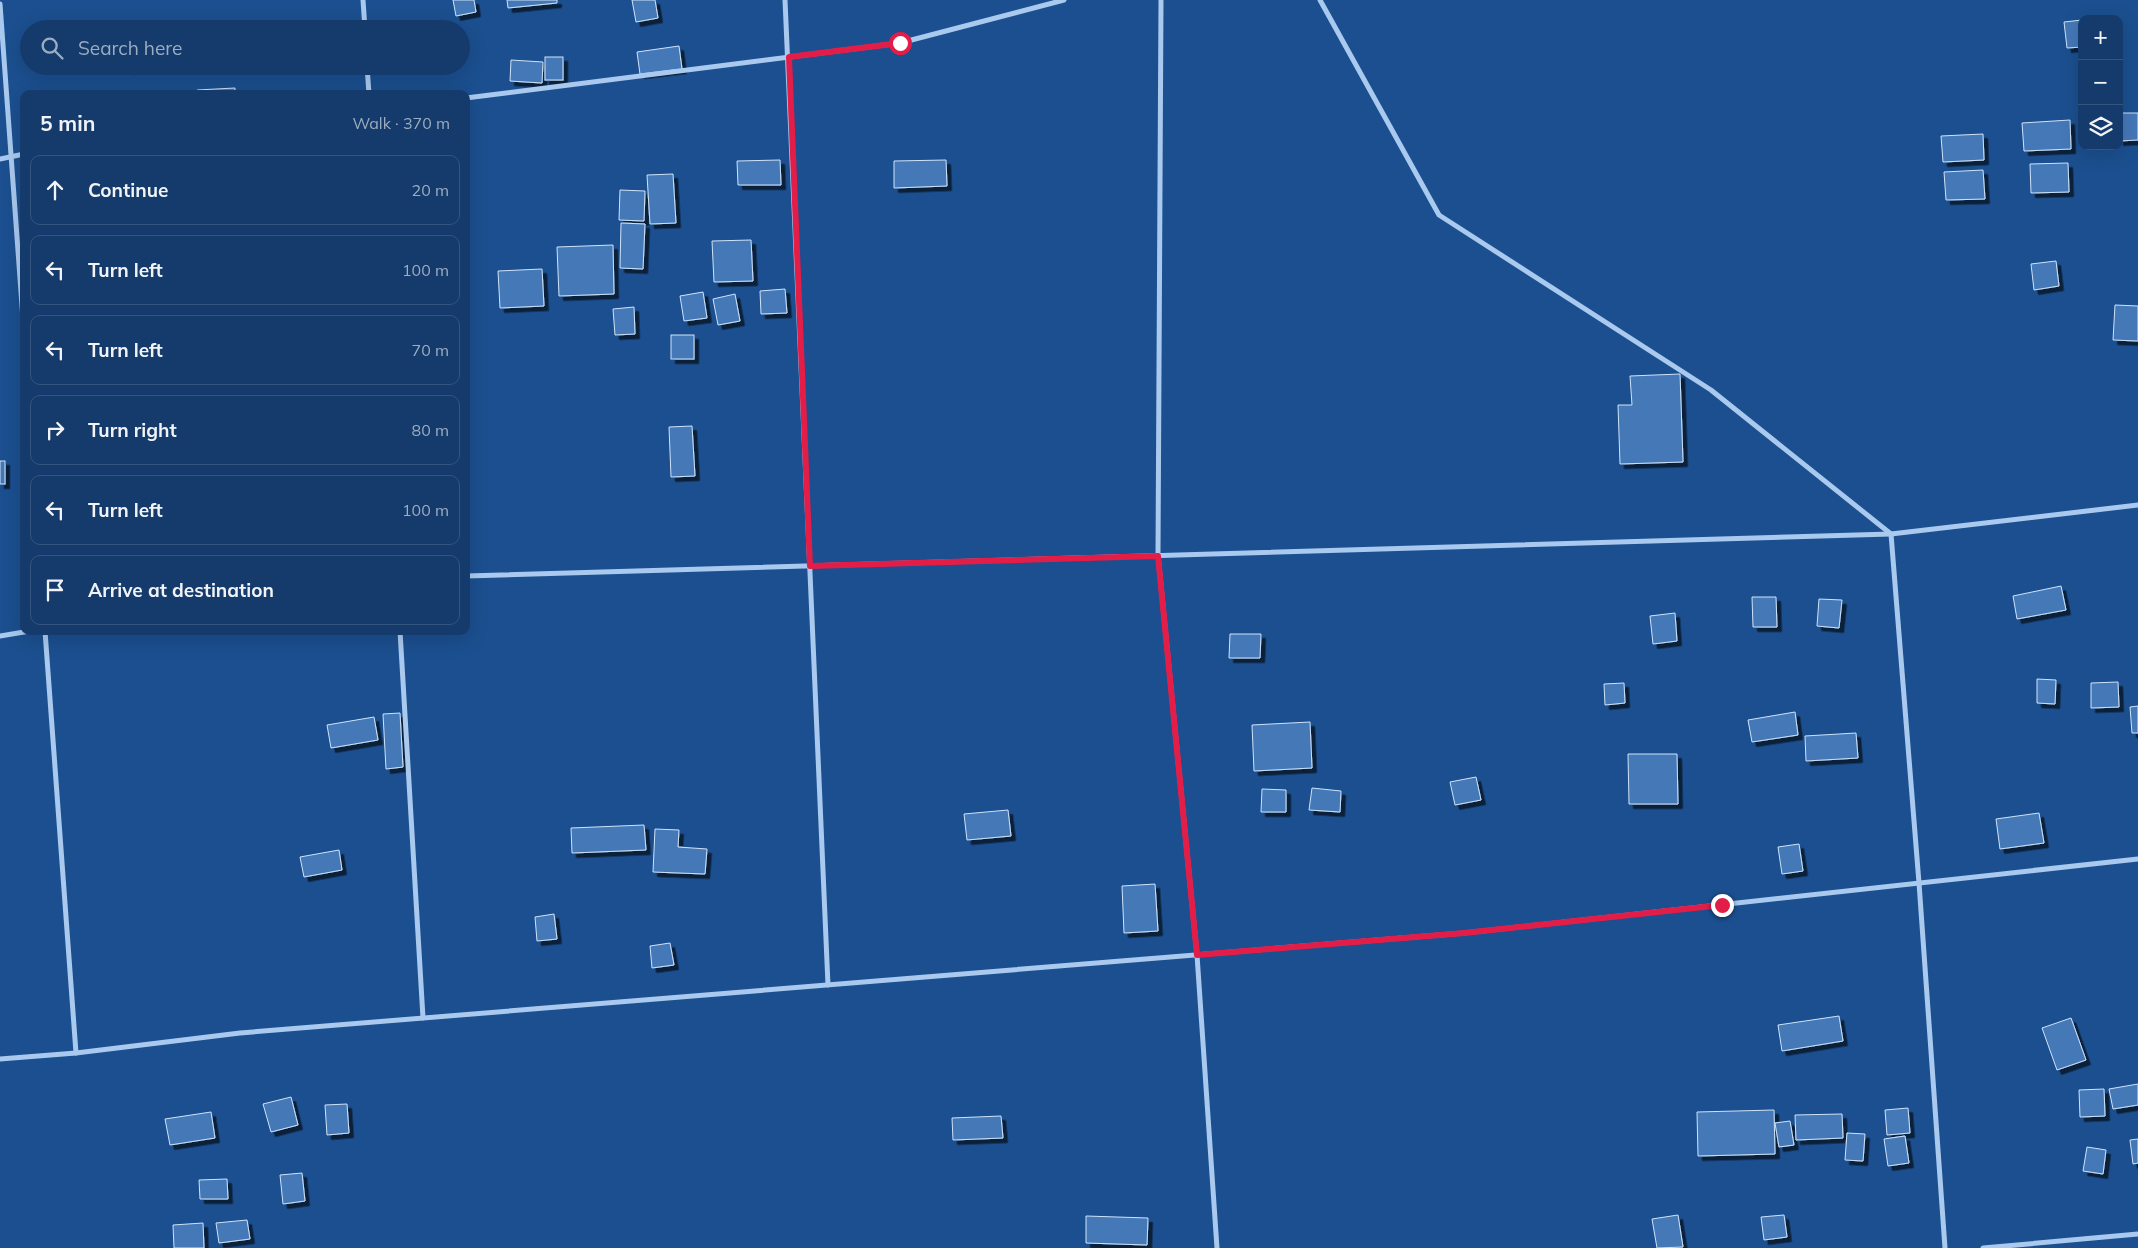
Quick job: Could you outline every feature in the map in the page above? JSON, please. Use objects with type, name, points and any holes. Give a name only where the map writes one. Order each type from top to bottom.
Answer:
[{"type":"street","points":[[363,0],[364,20]]},
{"type":"street","points":[[785,0],[789,57],[828,985]]},
{"type":"street","points":[[470,97],[900,43],[1064,0]]},
{"type":"street","points":[[1161,0],[1158,556],[1197,955],[1217,1248]]},
{"type":"street","points":[[1320,0],[1439,215],[1711,390],[1891,534],[1920,883],[1945,1248]]},
{"type":"street","points":[[0,4],[20,279]]},
{"type":"street","points":[[368,75],[369,90]]},
{"type":"street","points":[[0,159],[20,155]]},
{"type":"street","points":[[470,576],[1891,534],[2138,505]]},
{"type":"street","points":[[0,636],[20,633]]},
{"type":"street","points":[[45,635],[76,1053]]},
{"type":"street","points":[[400,635],[423,1018]]},
{"type":"street","points":[[0,1059],[76,1053],[240,1033],[1464,933],[2138,859]]},
{"type":"street","points":[[1982,1248],[2138,1234]]},
{"type":"building","points":[[453,0],[474,0],[476,12],[456,16]]},
{"type":"building","points":[[507,0],[557,0],[557,3],[508,8]]},
{"type":"building","points":[[632,0],[655,0],[658,18],[636,22]]},
{"type":"building","points":[[2078,20],[2078,47],[2067,48],[2064,22]]},
{"type":"building","points":[[679,46],[682,69],[640,74],[637,52]]},
{"type":"building","points":[[545,57],[563,57],[563,80],[545,80]]},
{"type":"building","points":[[511,60],[543,62],[542,83],[510,81]]},
{"type":"building","points":[[235,88],[235,90],[197,90]]},
{"type":"building","points":[[2123,113],[2138,113],[2138,140],[2123,141]]},
{"type":"building","points":[[2070,120],[2071,149],[2024,151],[2022,123]]},
{"type":"building","points":[[1983,134],[1984,160],[1943,162],[1941,136]]},
{"type":"building","points":[[780,160],[781,185],[738,185],[737,161]]},
{"type":"building","points":[[946,160],[947,186],[894,188],[894,161]]},
{"type":"building","points":[[2068,163],[2069,192],[2031,193],[2030,164]]},
{"type":"building","points":[[1983,170],[1985,199],[1946,200],[1944,172]]},
{"type":"building","points":[[673,174],[676,223],[650,224],[647,175]]},
{"type":"building","points":[[620,190],[645,191],[644,221],[619,220]]},
{"type":"building","points":[[621,223],[645,224],[643,269],[620,268]]},
{"type":"building","points":[[751,240],[753,281],[714,282],[712,241]]},
{"type":"building","points":[[613,245],[614,294],[559,296],[557,247]]},
{"type":"building","points":[[2056,261],[2059,286],[2034,290],[2031,264]]},
{"type":"building","points":[[542,269],[544,306],[500,308],[498,271]]},
{"type":"building","points":[[785,289],[787,313],[761,314],[760,291]]},
{"type":"building","points":[[703,292],[707,318],[684,321],[680,296]]},
{"type":"building","points":[[735,294],[740,321],[718,325],[713,299]]},
{"type":"building","points":[[2115,305],[2138,306],[2138,341],[2113,340]]},
{"type":"building","points":[[634,307],[635,334],[615,335],[613,309]]},
{"type":"building","points":[[671,335],[694,335],[694,359],[671,359]]},
{"type":"building","points":[[1680,374],[1683,462],[1620,464],[1618,405],[1632,405],[1630,376]]},
{"type":"building","points":[[692,426],[695,476],[671,477],[669,427]]},
{"type":"building","points":[[0,461],[5,461],[5,484],[0,484]]},
{"type":"building","points":[[2061,586],[2066,610],[2017,619],[2013,596]]},
{"type":"building","points":[[1752,597],[1776,597],[1777,627],[1753,627]]},
{"type":"building","points":[[1819,599],[1842,600],[1839,628],[1817,626]]},
{"type":"building","points":[[1675,613],[1677,641],[1653,644],[1650,616]]},
{"type":"building","points":[[1230,634],[1261,634],[1260,658],[1229,658]]},
{"type":"building","points":[[2037,679],[2056,680],[2055,704],[2037,703]]},
{"type":"building","points":[[2118,682],[2119,707],[2091,708],[2091,683]]},
{"type":"building","points":[[1624,683],[1625,703],[1605,705],[1604,684]]},
{"type":"building","points":[[2138,706],[2138,733],[2132,733],[2130,707]]},
{"type":"building","points":[[1795,712],[1798,735],[1752,742],[1748,720]]},
{"type":"building","points":[[400,713],[403,767],[386,769],[383,714]]},
{"type":"building","points":[[374,717],[378,740],[331,748],[327,725]]},
{"type":"building","points":[[1310,722],[1312,768],[1254,771],[1252,725]]},
{"type":"building","points":[[1856,733],[1858,758],[1806,761],[1805,736]]},
{"type":"building","points":[[1628,754],[1677,754],[1678,804],[1629,804]]},
{"type":"building","points":[[1476,777],[1481,800],[1455,805],[1450,782]]},
{"type":"building","points":[[1312,788],[1341,791],[1340,812],[1309,810]]},
{"type":"building","points":[[1262,789],[1286,790],[1286,812],[1261,812]]},
{"type":"building","points":[[1008,810],[1011,836],[967,840],[964,814]]},
{"type":"building","points":[[2039,813],[2044,843],[2000,849],[1996,819]]},
{"type":"building","points":[[644,825],[646,850],[572,853],[571,828]]},
{"type":"building","points":[[655,829],[679,830],[678,847],[707,849],[705,874],[653,872]]},
{"type":"building","points":[[1799,844],[1803,871],[1782,874],[1778,847]]},
{"type":"building","points":[[339,850],[342,870],[304,877],[300,857]]},
{"type":"building","points":[[1155,884],[1158,931],[1124,933],[1122,886]]},
{"type":"building","points":[[554,914],[557,939],[537,941],[535,917]]},
{"type":"building","points":[[670,943],[674,965],[652,968],[650,946]]},
{"type":"building","points":[[1839,1016],[1843,1041],[1782,1051],[1778,1025]]},
{"type":"building","points":[[2071,1018],[2086,1060],[2057,1070],[2042,1028]]},
{"type":"building","points":[[2138,1084],[2138,1105],[2113,1109],[2109,1089]]},
{"type":"building","points":[[2104,1089],[2105,1116],[2080,1117],[2079,1090]]},
{"type":"building","points":[[291,1097],[298,1125],[271,1132],[263,1104]]},
{"type":"building","points":[[347,1104],[349,1133],[327,1135],[325,1105]]},
{"type":"building","points":[[1908,1108],[1910,1133],[1887,1135],[1885,1110]]},
{"type":"building","points":[[1774,1110],[1775,1154],[1698,1156],[1697,1112]]},
{"type":"building","points":[[211,1112],[215,1138],[170,1145],[165,1119]]},
{"type":"building","points":[[1842,1114],[1843,1138],[1796,1140],[1795,1115]]},
{"type":"building","points":[[1001,1116],[1003,1138],[953,1140],[952,1118]]},
{"type":"building","points":[[1790,1121],[1794,1145],[1779,1147],[1775,1123]]},
{"type":"building","points":[[1847,1133],[1865,1134],[1863,1161],[1845,1160]]},
{"type":"building","points":[[1905,1136],[1909,1163],[1888,1166],[1884,1139]]},
{"type":"building","points":[[2138,1139],[2138,1163],[2133,1164],[2130,1140]]},
{"type":"building","points":[[2087,1147],[2106,1150],[2103,1174],[2083,1171]]},
{"type":"building","points":[[302,1173],[305,1201],[283,1204],[280,1175]]},
{"type":"building","points":[[227,1179],[228,1199],[200,1199],[199,1180]]},
{"type":"building","points":[[1678,1215],[1683,1247],[1657,1248],[1652,1219]]},
{"type":"building","points":[[1784,1215],[1787,1237],[1764,1240],[1761,1217]]},
{"type":"building","points":[[1086,1216],[1148,1218],[1147,1245],[1086,1243]]},
{"type":"building","points":[[247,1220],[250,1239],[219,1243],[216,1223]]},
{"type":"building","points":[[203,1223],[204,1248],[174,1248],[173,1225]]},
{"type":"route","points":[[900,43],[789,57],[810,566],[1158,556],[1197,955],[1464,933],[1722,905]]}]
